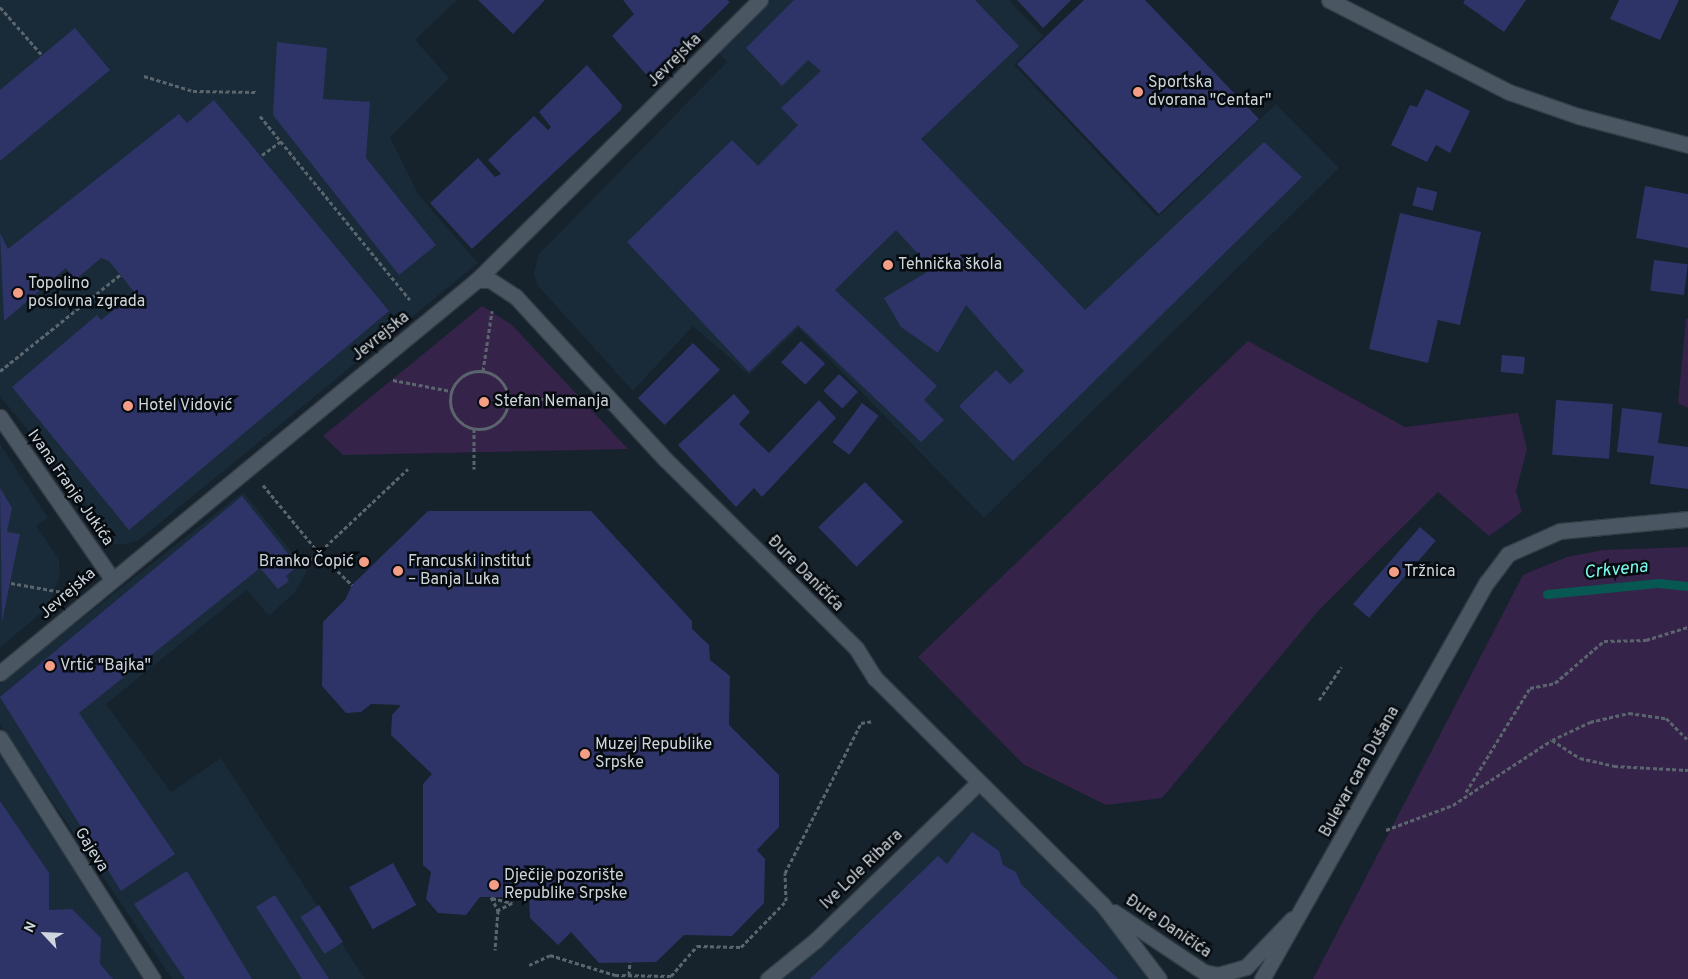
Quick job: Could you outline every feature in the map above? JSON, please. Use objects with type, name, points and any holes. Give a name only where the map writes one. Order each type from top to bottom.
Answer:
[{"type":"street","name":"Jevrejska","points":[[0,673],[478,280],[760,0]]},
{"type":"street","points":[[1329,0],[1509,92],[1578,116],[1688,145]]},
{"type":"street","name":"Đure Daničića","points":[[478,280],[490,280],[515,296],[665,459],[856,648],[875,678],[978,783],[1102,904],[1159,979]]},
{"type":"street","name":"Ivana Franje Jukića","points":[[0,416],[112,579]]},
{"type":"street","name":"Bulevar cara Dušana","points":[[1262,979],[1487,582],[1508,554],[1560,532],[1688,519]]},
{"type":"street","name":"Gajeva","points":[[0,738],[152,979]]},
{"type":"street","name":"Ive Lole Ribara","points":[[768,979],[810,946],[978,783]]},
{"type":"street","name":"Đure Daničića","points":[[1102,904],[1204,972],[1218,975],[1246,968],[1306,903]]},
{"type":"path","points":[[0,7],[42,55]]},
{"type":"path","points":[[144,76],[193,91],[258,92]]},
{"type":"path","points":[[260,116],[410,300]]},
{"type":"path","points":[[262,155],[281,140]]},
{"type":"path","points":[[0,371],[121,274]]},
{"type":"path","points":[[483,371],[492,311]]},
{"type":"path","points":[[483,371],[498,378],[508,397],[504,415],[498,422],[474,428],[455,417],[451,391],[462,376],[483,371]]},
{"type":"path","points":[[359,378],[451,391]]},
{"type":"path","points":[[508,397],[584,401]]},
{"type":"path","points":[[474,428],[474,469]]},
{"type":"path","points":[[312,560],[408,469]]},
{"type":"path","points":[[259,479],[319,553],[352,585]]},
{"type":"path","points":[[12,583],[69,594]]},
{"type":"path","points":[[1466,793],[1530,688],[1554,683],[1604,641],[1646,640],[1688,627]]},
{"type":"path","points":[[1319,700],[1341,667]]},
{"type":"path","points":[[1386,830],[1435,814],[1552,740],[1590,722],[1629,713],[1666,718],[1688,740]]},
{"type":"path","points":[[529,965],[550,955],[629,976],[671,976],[697,946],[741,947],[786,901],[785,873],[861,722],[874,721]]},
{"type":"path","points":[[1552,740],[1580,758],[1614,766],[1688,770]]},
{"type":"path","points":[[495,950],[498,910],[492,898],[512,903],[498,910]]},
{"type":"path","points":[[629,976],[630,962]]},
{"type":"shaded area","points":[[0,0],[457,0],[415,40],[449,78],[390,137],[418,194],[478,263],[139,540],[127,544],[114,544],[94,532],[103,524],[0,396]]},
{"type":"shaded area","name":"Tehnička škola","points":[[767,0],[1009,0],[1043,36],[1014,65],[1158,217],[1276,104],[1339,168],[984,518],[799,328],[749,375],[693,326],[633,391],[538,286],[534,274],[538,255],[727,62],[718,52]]},
{"type":"shaded area","points":[[482,306],[511,324],[628,449],[343,455],[323,436]]},
{"type":"shaded area","points":[[1686,319],[1688,319],[1688,408],[1678,403]]},
{"type":"shaded area","points":[[1248,341],[1405,427],[1518,413],[1527,449],[1516,491],[1522,512],[1489,536],[1438,492],[1319,610],[1162,798],[1106,805],[1023,764],[918,657]]},
{"type":"shaded area","points":[[0,444],[48,518],[36,526],[59,559],[60,575],[48,607],[0,648]]},
{"type":"shaded area","points":[[243,492],[307,571],[296,591],[269,616],[247,590],[106,704],[171,792],[221,758],[365,979],[172,979],[0,724],[0,683]]},
{"type":"shaded area","points":[[1688,547],[1688,979],[1313,979],[1523,575],[1567,557],[1603,550]]},
{"type":"shaded area","points":[[0,752],[147,979],[0,979]]},
{"type":"shaded area","points":[[978,783],[1120,927],[1151,979],[765,979]]},
{"type":"building","points":[[478,0],[545,0],[513,34]]},
{"type":"building","points":[[623,0],[727,0],[730,2],[651,80],[612,36],[634,14]]},
{"type":"building","points":[[794,0],[975,0],[1019,46],[921,139],[1085,310],[1264,142],[1302,177],[1013,461],[959,406],[996,370],[1010,384],[1024,371],[966,305],[938,353],[901,327],[884,298],[932,269],[896,230],[835,290],[937,386],[924,400],[944,420],[921,442],[798,325],[749,372],[627,242],[732,140],[758,166],[798,125],[781,108],[821,71],[808,60],[782,86],[746,48]]},
{"type":"building","points":[[1017,0],[1071,0],[1043,28]]},
{"type":"building","name":"Sportska dvorana \"Centar\"","points":[[1084,0],[1145,0],[1259,119],[1159,214],[1017,64]]},
{"type":"building","points":[[1465,0],[1526,0],[1504,32],[1463,3]]},
{"type":"building","points":[[1619,0],[1679,0],[1660,40],[1610,19]]},
{"type":"building","points":[[75,28],[110,70],[0,161],[0,90]]},
{"type":"building","points":[[277,42],[327,48],[323,99],[370,102],[366,158],[436,245],[399,275],[273,115]]},
{"type":"building","points":[[587,65],[622,105],[621,110],[472,249],[430,203],[478,158],[495,177],[501,174],[488,160],[534,116],[548,130],[551,127],[539,112]]},
{"type":"building","points":[[1426,89],[1470,111],[1450,153],[1436,145],[1427,162],[1391,145],[1410,105],[1417,107]]},
{"type":"building","points":[[214,100],[389,311],[129,530],[12,387],[97,315],[101,320],[135,293],[109,261],[101,258],[75,280],[66,268],[4,321],[0,233],[8,249],[179,114],[187,123]]},
{"type":"building","points":[[1645,186],[1688,194],[1688,248],[1636,238]]},
{"type":"building","points":[[1417,187],[1437,192],[1433,211],[1412,205]]},
{"type":"building","points":[[1400,213],[1481,232],[1460,325],[1438,320],[1428,363],[1369,349]]},
{"type":"building","points":[[1654,260],[1688,264],[1684,295],[1650,291]]},
{"type":"building","points":[[801,341],[825,364],[805,385],[781,362]]},
{"type":"building","points":[[693,343],[720,370],[665,425],[638,398]]},
{"type":"building","points":[[1502,355],[1525,357],[1523,374],[1501,372]]},
{"type":"building","points":[[839,374],[858,392],[842,409],[823,391]]},
{"type":"building","points":[[734,394],[750,412],[739,424],[769,453],[819,400],[836,418],[762,497],[754,488],[736,507],[678,445]]},
{"type":"building","points":[[1556,400],[1613,404],[1609,459],[1552,455]]},
{"type":"building","points":[[862,403],[879,416],[849,455],[833,442]]},
{"type":"building","points":[[1622,408],[1662,413],[1658,443],[1688,447],[1688,489],[1650,484],[1654,456],[1617,452]]},
{"type":"building","points":[[865,482],[903,522],[856,567],[818,527]]},
{"type":"building","points":[[0,488],[12,508],[7,532],[20,534],[2,622]]},
{"type":"building","points":[[242,496],[298,566],[286,576],[289,581],[278,589],[260,568],[79,713],[175,854],[121,891],[0,697]]},
{"type":"building","name":"Muzej Republike Srpske","points":[[428,511],[591,511],[692,621],[692,629],[709,645],[710,660],[730,676],[729,725],[779,775],[779,827],[757,850],[765,859],[764,903],[732,936],[684,935],[656,962],[599,963],[571,932],[558,945],[530,918],[529,897],[480,897],[466,915],[438,913],[426,899],[431,872],[423,865],[423,784],[432,774],[391,735],[392,715],[401,705],[371,704],[361,712],[346,713],[322,686],[323,622],[345,600],[352,585]]},
{"type":"building","name":"Tržnica","points":[[1420,527],[1436,541],[1369,618],[1353,604]]},
{"type":"building","points":[[0,801],[49,873],[49,910],[72,909],[101,938],[100,964],[113,979],[0,979]]},
{"type":"building","points":[[972,832],[999,851],[1003,865],[1016,872],[1021,884],[1118,979],[810,979],[938,856],[947,864]]},
{"type":"building","points":[[393,863],[416,905],[373,929],[349,887]]},
{"type":"building","points":[[187,871],[252,979],[185,979],[134,904]]},
{"type":"building","points":[[275,895],[329,979],[302,979],[256,907]]},
{"type":"building","points":[[319,905],[343,942],[325,954],[301,917]]},
{"type":"waterway","name":"Crkvena","points":[[1547,594],[1658,583],[1688,586]]},
{"type":"place","name":"Sportska dvorana \"Centar\"","points":[[1138,92]]},
{"type":"place","name":"Tehnička škola","points":[[888,265]]},
{"type":"place","name":"Topolino poslovna zgrada","points":[[18,293]]},
{"type":"place","name":"Stefan Nemanja","points":[[484,402]]},
{"type":"place","name":"Hotel Vidović","points":[[128,406]]},
{"type":"place","name":"Branko Čopić","points":[[364,562]]},
{"type":"place","name":"Francuski institut – Banja Luka","points":[[398,571]]},
{"type":"place","name":"Tržnica","points":[[1394,572]]},
{"type":"place","name":"Vrtić \"Bajka\"","points":[[50,666]]},
{"type":"place","name":"Muzej Republike Srpske","points":[[585,754]]},
{"type":"place","name":"Dječije pozorište Republike Srpske","points":[[494,885]]}]
